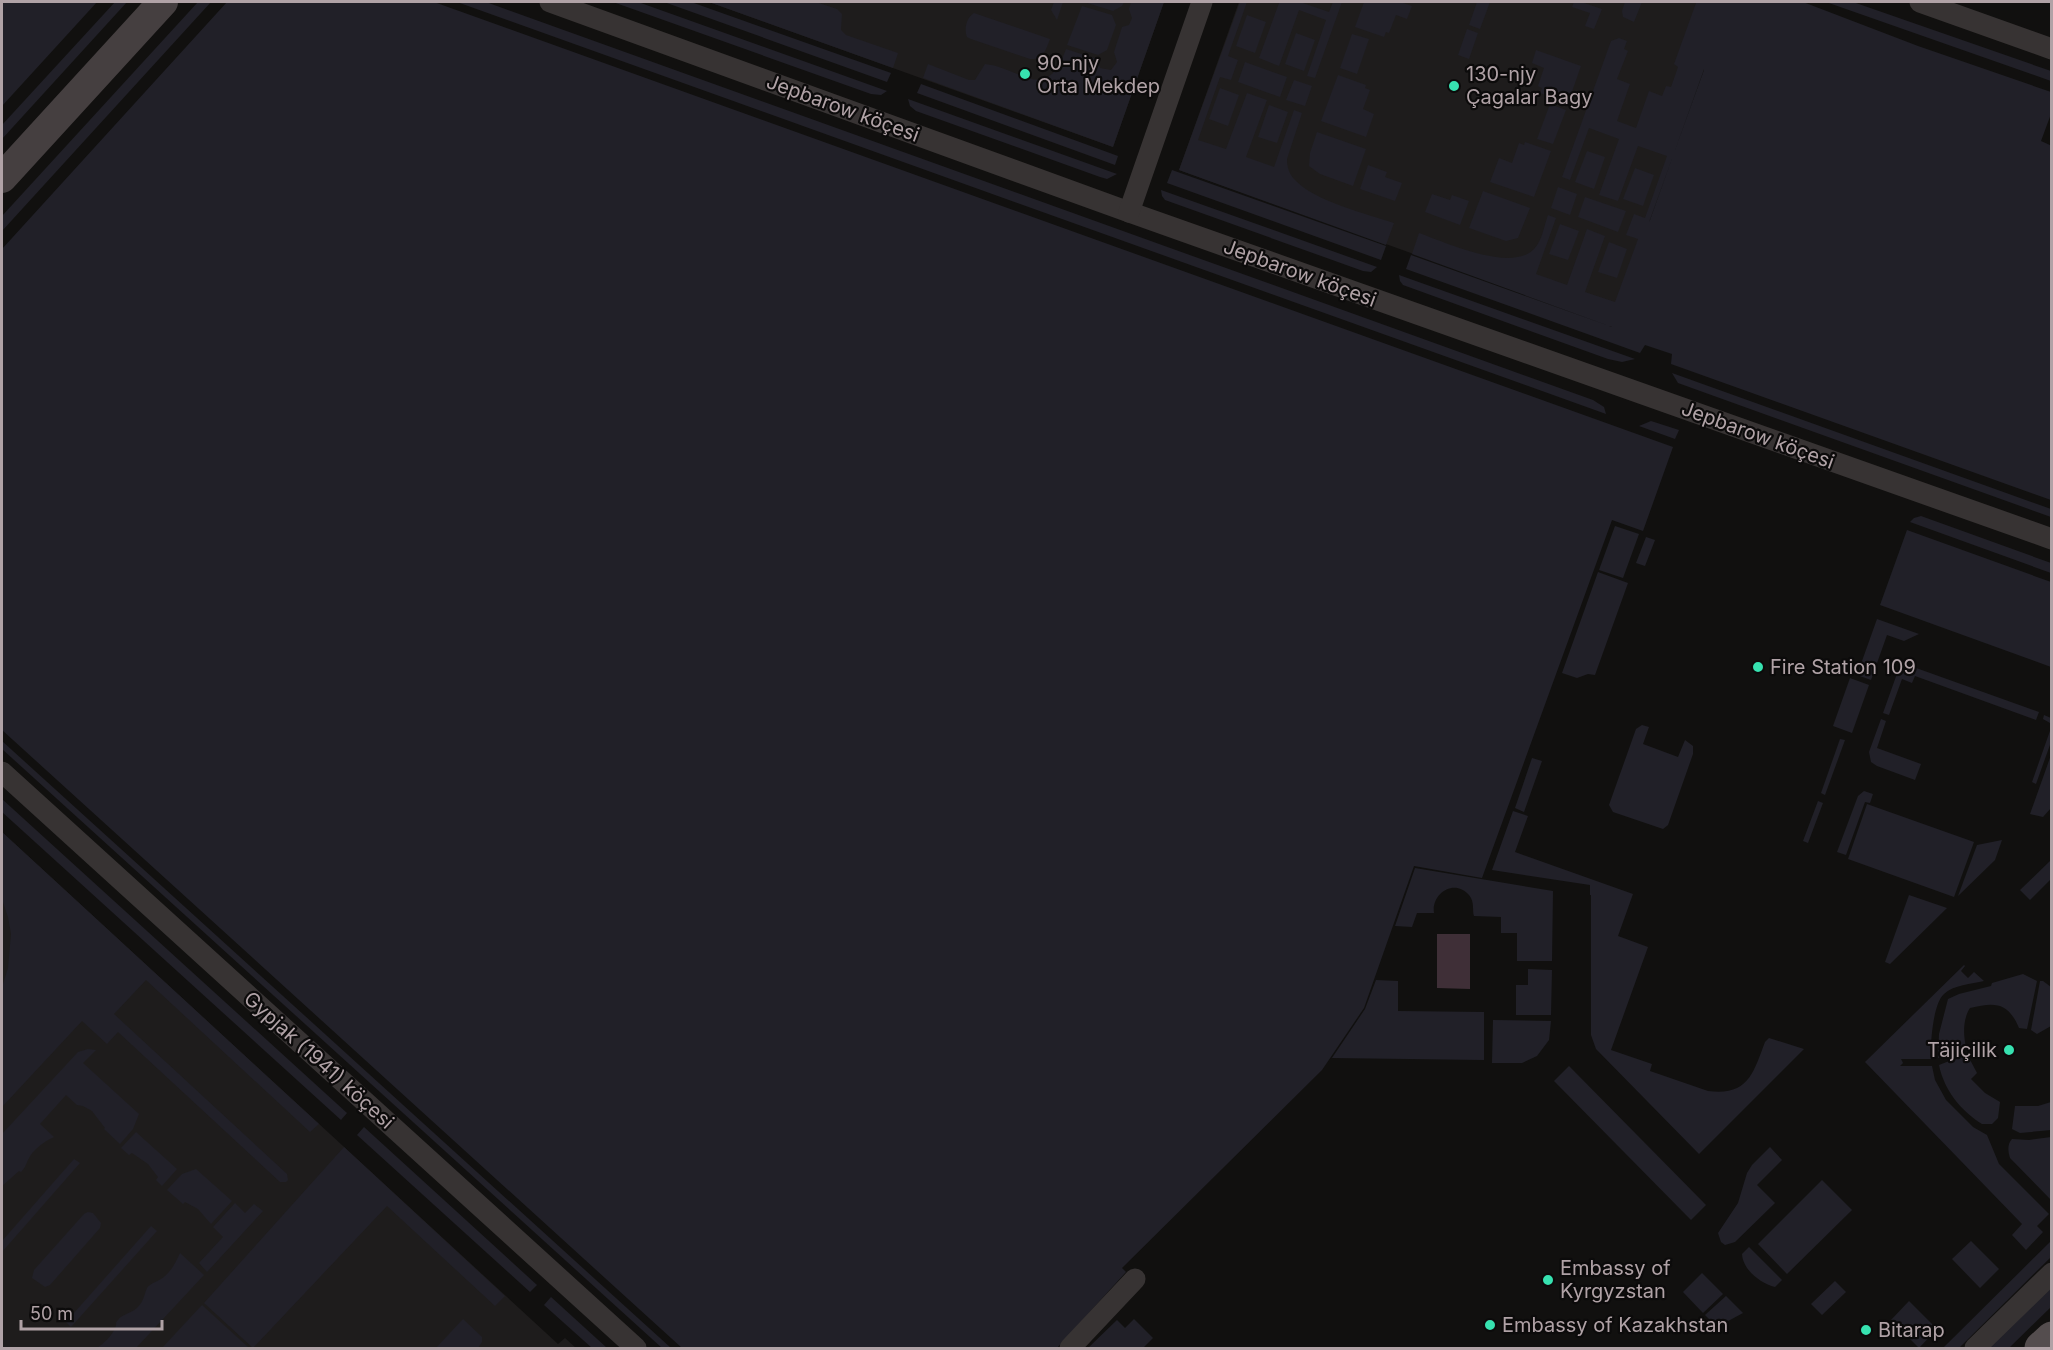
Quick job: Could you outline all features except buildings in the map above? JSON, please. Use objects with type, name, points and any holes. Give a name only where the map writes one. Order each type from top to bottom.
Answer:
[{"type":"main road","points":[[2041,1348],[2052,1338]]},
{"type":"street","points":[[2,178],[163,2]]},
{"type":"street","name":"Jepbarow köçesi","points":[[550,2],[1129,212],[2052,539]]},
{"type":"street","points":[[1129,212],[1202,2]]},
{"type":"street","points":[[1920,2],[2052,49]]},
{"type":"street","name":"Gypjak (1941) köçesi","points":[[2,772],[636,1348]]},
{"type":"street","points":[[1975,1348],[2052,1273]]},
{"type":"street","points":[[1070,1348],[1135,1279]]},
{"type":"shaded area","points":[[2,2],[97,2],[2,106]]},
{"type":"shaded area","points":[[115,2],[127,2],[2,139],[2,125]]},
{"type":"shaded area","points":[[198,2],[211,2],[2,231],[2,216]]},
{"type":"shaded area","points":[[227,2],[434,2],[1673,447],[1643,531],[1612,520],[1482,878],[1414,866],[1364,1008],[1322,1070],[1122,1268],[1126,1272],[1057,1348],[682,1348],[2,730],[2,249]]},
{"type":"shaded area","points":[[457,2],[486,2],[1593,400],[1604,407],[1606,414]]},
{"type":"shaded area","points":[[613,2],[638,2],[887,91],[881,95],[871,94]]},
{"type":"shaded area","points":[[664,2],[691,2],[891,73],[887,82]]},
{"type":"shaded area","name":"90-njy Orta Mekdep","points":[[709,2],[1164,2],[1113,147]]},
{"type":"shaded area","points":[[709,2],[816,2],[837,9],[842,14],[841,30],[846,35],[898,53],[893,68]]},
{"type":"shaded area","points":[[1054,2],[1063,2],[1057,20],[1051,10]]},
{"type":"shaded area","points":[[1084,2],[1124,2],[1122,6],[1113,11]]},
{"type":"shaded area","points":[[1131,2],[1164,2],[1113,147],[923,78],[928,64],[969,80],[975,80],[985,64],[1032,79],[1041,79],[1050,76],[1066,49],[1097,59],[1100,68],[1111,70],[1117,62],[1114,52],[1122,27],[1129,25],[1132,18],[1129,9]]},
{"type":"shaded area","name":"130-njy Çagalar Bagy","points":[[1239,2],[1728,2],[1612,325],[1179,170]]},
{"type":"shaded area","points":[[1240,2],[1247,2],[1228,56],[1238,60],[1231,80],[1220,77],[1198,140],[1226,149],[1247,93],[1267,100],[1246,157],[1274,167],[1294,110],[1302,113],[1287,159],[1291,175],[1304,188],[1315,194],[1356,211],[1394,223],[1386,245],[1179,170]]},
{"type":"shaded area","points":[[1275,2],[1300,2],[1329,12],[1333,2],[1342,2],[1315,78],[1307,76],[1326,20],[1299,10],[1279,66],[1259,58],[1279,3]]},
{"type":"shaded area","points":[[1364,2],[1400,2],[1412,6],[1407,19],[1396,15],[1389,33],[1386,32],[1384,37],[1355,27]]},
{"type":"shaded area","points":[[1477,2],[1490,2],[1480,29],[1469,25]]},
{"type":"shaded area","points":[[1574,2],[1602,9],[1594,29],[1585,26],[1590,13],[1572,7]]},
{"type":"shaded area","points":[[1625,2],[1642,2],[1634,22],[1623,17]]},
{"type":"shaded area","points":[[1692,2],[1803,2],[1918,46],[2051,92],[2051,114],[2041,141],[2052,146],[2051,500],[1671,364],[1672,354],[1645,345],[1640,353],[1406,269],[1411,255],[1612,327],[1412,254],[1419,233],[1494,257],[1524,256],[1537,246],[1548,215],[1556,218],[1536,274],[1567,285],[1587,229],[1605,236],[1585,292],[1615,302],[1638,239],[1626,235],[1634,214],[1645,218],[1667,156],[1638,146],[1618,201],[1599,195],[1619,139],[1589,128],[1570,180],[1562,177],[1611,41],[1619,38],[1627,41],[1624,49],[1628,51],[1617,79],[1630,84],[1617,121],[1636,128],[1649,91],[1662,96],[1666,86],[1671,87],[1678,67],[1674,64],[1696,3]]},
{"type":"shaded area","points":[[1826,2],[1853,2],[2051,71],[2051,81]]},
{"type":"shaded area","points":[[1082,6],[1112,15],[1116,25],[1107,50],[1098,55],[1067,45]]},
{"type":"shaded area","points":[[974,13],[1050,39],[1041,56],[1030,59],[971,39],[967,37],[966,24]]},
{"type":"shaded area","points":[[1247,15],[1266,22],[1255,53],[1236,46]]},
{"type":"shaded area","points":[[1467,29],[1478,33],[1469,59],[1458,55]]},
{"type":"shaded area","points":[[1296,33],[1315,40],[1304,71],[1285,64]]},
{"type":"shaded area","points":[[1352,34],[1369,39],[1357,74],[1340,68]]},
{"type":"shaded area","points":[[1536,50],[1581,66],[1568,103],[1540,93],[1542,88],[1538,86],[1544,68],[1532,63]]},
{"type":"shaded area","points":[[1245,62],[1287,77],[1280,97],[1238,82]]},
{"type":"shaded area","points":[[1338,75],[1366,85],[1365,88],[1370,90],[1363,109],[1374,114],[1366,137],[1321,121]]},
{"type":"shaded area","points":[[1294,80],[1312,86],[1305,106],[1286,100]]},
{"type":"shaded area","points":[[921,84],[1118,156],[1115,165],[917,93]]},
{"type":"shaded area","points":[[1220,88],[1239,95],[1228,126],[1209,119]]},
{"type":"shaded area","points":[[908,99],[1117,174],[1107,179],[1100,177],[916,111],[910,106]]},
{"type":"shaded area","points":[[1550,104],[1566,110],[1553,144],[1537,139]]},
{"type":"shaded area","points":[[1269,105],[1288,112],[1277,143],[1258,137]]},
{"type":"shaded area","points":[[1317,132],[1366,149],[1353,186],[1320,174],[1309,166],[1310,153]]},
{"type":"shaded area","points":[[1525,142],[1551,151],[1534,197],[1490,182],[1499,158],[1512,163],[1519,143],[1524,145]]},
{"type":"shaded area","points":[[1587,151],[1605,157],[1594,189],[1575,182]]},
{"type":"shaded area","points":[[1368,165],[1387,172],[1385,177],[1402,183],[1395,201],[1360,189]]},
{"type":"shaded area","points":[[1635,168],[1654,175],[1643,206],[1623,199]]},
{"type":"shaded area","points":[[1172,170],[1386,246],[1381,260],[1167,183]]},
{"type":"shaded area","points":[[1558,187],[1577,194],[1570,215],[1551,208]]},
{"type":"shaded area","points":[[1161,190],[1377,267],[1371,272],[1363,271],[1165,200]]},
{"type":"shaded area","points":[[1483,191],[1530,208],[1518,238],[1506,241],[1469,228]]},
{"type":"shaded area","points":[[1432,194],[1450,200],[1452,195],[1469,201],[1460,225],[1425,212]]},
{"type":"shaded area","points":[[1585,197],[1626,211],[1618,232],[1578,217]]},
{"type":"shaded area","points":[[1560,224],[1579,231],[1568,260],[1549,254]]},
{"type":"shaded area","points":[[1609,242],[1627,249],[1617,278],[1598,272]]},
{"type":"shaded area","points":[[1399,275],[1635,359],[1622,362],[1608,359],[1403,285]]},
{"type":"shaded area","points":[[1672,373],[2051,509],[2051,517],[1678,383]]},
{"type":"shaded area","points":[[1651,421],[1679,430],[1675,439],[1639,426]]},
{"type":"shaded area","points":[[1921,516],[2051,563],[2051,573],[1910,522]]},
{"type":"shaded area","points":[[1615,526],[1639,534],[1623,578],[1599,570]]},
{"type":"shaded area","points":[[1907,530],[2051,582],[2051,667],[1880,605]]},
{"type":"shaded area","points":[[1646,537],[1655,540],[1645,566],[1636,563]]},
{"type":"shaded area","points":[[1598,572],[1628,583],[1595,675],[1588,674],[1577,678],[1562,673]]},
{"type":"shaded area","points":[[1877,619],[1919,634],[1904,641],[1887,635],[1871,680],[1857,675]]},
{"type":"shaded area","points":[[1905,664],[2039,712],[2036,720],[1915,676],[1912,683],[1902,679],[1889,715],[1883,713],[1899,668]]},
{"type":"shaded area","points":[[1850,678],[1869,685],[1852,733],[1833,726]]},
{"type":"shaded area","points":[[2044,715],[2051,718],[2051,728],[2050,723],[2043,719]]},
{"type":"shaded area","points":[[1881,719],[1886,721],[1877,748],[1921,764],[1915,780],[1871,762],[1869,752]]},
{"type":"shaded area","points":[[1642,725],[1649,727],[1643,744],[1678,757],[1685,740],[1693,746],[1693,754],[1668,825],[1663,829],[1613,812],[1609,805],[1636,729]]},
{"type":"shaded area","points":[[2051,728],[2051,742],[2036,784],[2032,782]]},
{"type":"shaded area","points":[[1840,739],[1845,740],[1825,795],[1821,793]]},
{"type":"shaded area","points":[[2,741],[671,1348],[662,1348],[2,749]]},
{"type":"shaded area","points":[[2051,755],[2051,808],[2043,817],[2030,814]]},
{"type":"shaded area","points":[[1532,758],[1542,761],[1524,812],[1515,808]]},
{"type":"shaded area","points":[[1864,791],[1873,794],[1870,803],[1865,802],[1846,855],[1837,852],[1858,796]]},
{"type":"shaded area","points":[[2,799],[347,1113],[341,1120],[2,812]]},
{"type":"shaded area","points":[[1818,801],[1823,803],[1808,843],[1803,841]]},
{"type":"shaded area","points":[[1867,804],[1974,842],[1954,897],[1848,859]]},
{"type":"shaded area","points":[[1513,811],[1528,816],[1515,852],[1633,894],[1618,936],[1648,947],[1611,1050],[1652,1064],[1650,1071],[1708,1091],[1721,1092],[1732,1090],[1747,1080],[1769,1038],[1804,1049],[1699,1154],[1596,1049],[1591,1035],[1590,885],[1492,870]]},
{"type":"shaded area","points":[[2,832],[558,1344],[565,1338],[576,1348],[2,1348]]},
{"type":"shaded area","points":[[2,832],[319,1124],[310,1132],[146,980],[114,1014],[287,1174],[286,1182],[280,1182],[118,1032],[107,1044],[82,1021],[2,1107],[2,987],[8,968],[11,934],[2,899]]},
{"type":"shaded area","points":[[2002,840],[1995,860],[1958,896],[1977,845]]},
{"type":"shaded area","points":[[2051,860],[2051,879],[2030,900],[2020,890]]},
{"type":"shaded area","points":[[1415,868],[1553,891],[1552,961],[1517,961],[1517,933],[1501,933],[1501,917],[1474,916],[1471,898],[1463,890],[1457,888],[1445,890],[1440,894],[1434,906],[1434,913],[1417,913],[1412,927],[1395,926]]},
{"type":"shaded area","points":[[1909,895],[1947,908],[1890,964],[1885,962]]},
{"type":"shaded area","points":[[1437,934],[1470,934],[1470,989],[1437,988]]},
{"type":"shaded area","points":[[1964,965],[1961,971],[1968,978],[1974,972],[1984,981],[1957,987],[1944,994],[1935,1015],[1931,1059],[1901,1059],[1903,1063],[1900,1066],[1932,1066],[1935,1080],[1946,1100],[1973,1127],[1987,1135],[1999,1164],[2049,1214],[2037,1226],[2043,1232],[2026,1250],[2012,1235],[2022,1224],[1865,1062]]},
{"type":"shaded area","points":[[1528,969],[1552,970],[1551,1015],[1516,1015],[1516,985],[1528,985]]},
{"type":"shaded area","points":[[2023,974],[2037,981],[2027,1029],[2019,1028],[2010,1013],[2000,1006],[1987,1005],[1970,1008],[1964,1027],[1966,1047],[1938,1058],[1939,1034],[1948,999]]},
{"type":"shaded area","points":[[1376,980],[1398,981],[1398,1011],[1484,1012],[1484,1060],[1332,1058],[1365,1009]]},
{"type":"shaded area","points":[[2040,981],[2051,987],[2051,1026],[2037,1034],[2031,1030]]},
{"type":"shaded area","points":[[1493,1020],[1551,1021],[1549,1040],[1537,1056],[1522,1063],[1492,1063]]},
{"type":"shaded area","points":[[88,1049],[96,1050],[83,1063],[139,1114],[133,1129],[120,1144],[104,1129],[92,1111],[77,1105],[66,1095],[40,1124],[54,1137],[36,1149],[25,1168],[2,1186],[2,1134],[78,1052]]},
{"type":"shaded area","points":[[1967,1054],[1977,1073],[1971,1079],[1985,1093],[2000,1102],[1998,1118],[1992,1124],[1982,1124],[1967,1113],[1954,1099],[1941,1074],[1939,1065]]},
{"type":"shaded area","points":[[1569,1066],[1706,1205],[1691,1220],[1554,1081]]},
{"type":"shaded area","points":[[2051,1102],[2051,1130],[2020,1133],[2012,1129],[2015,1106],[2038,1106]]},
{"type":"shaded area","points":[[364,1127],[537,1285],[530,1292],[357,1135]]},
{"type":"shaded area","points":[[136,1132],[177,1169],[162,1186],[156,1180],[158,1177],[148,1164],[132,1153],[129,1155],[121,1148]]},
{"type":"shaded area","points":[[2052,1137],[2051,1200],[2010,1158],[2008,1148],[2012,1139],[2029,1140]]},
{"type":"shaded area","points":[[344,1147],[505,1296],[495,1306],[387,1206],[253,1348],[204,1303]]},
{"type":"shaded area","points":[[1770,1147],[1782,1160],[1757,1185],[1775,1203],[1735,1242],[1725,1245],[1721,1242],[1718,1233],[1738,1203],[1747,1173]]},
{"type":"shaded area","points":[[74,1159],[80,1163],[2,1252],[2,1241]]},
{"type":"shaded area","points":[[196,1169],[232,1201],[211,1224],[198,1209],[185,1202],[183,1204],[167,1190],[182,1174]]},
{"type":"shaded area","points":[[1822,1180],[1852,1210],[1787,1274],[1758,1244]]},
{"type":"shaded area","points":[[235,1203],[245,1213],[254,1204],[263,1211],[207,1272],[199,1263],[223,1237],[213,1227]]},
{"type":"shaded area","points":[[88,1212],[93,1213],[101,1223],[100,1228],[50,1285],[45,1287],[32,1278],[34,1270]]},
{"type":"shaded area","points":[[151,1226],[157,1231],[71,1327],[66,1322]]},
{"type":"shaded area","points":[[1971,1241],[1999,1269],[1980,1288],[1952,1259]]},
{"type":"shaded area","points":[[2051,1241],[2051,1257],[1959,1348],[1943,1348]]},
{"type":"shaded area","points":[[1749,1247],[1782,1280],[1775,1287],[1758,1279],[1745,1265],[1742,1254]]},
{"type":"shaded area","points":[[180,1253],[204,1275],[136,1348],[97,1348],[112,1334],[116,1322],[139,1305],[148,1286],[168,1273]]},
{"type":"shaded area","points":[[1702,1273],[1723,1294],[1703,1313],[1683,1292]]},
{"type":"shaded area","points":[[1835,1281],[1846,1292],[1822,1315],[1811,1304]]},
{"type":"shaded area","points":[[2051,1285],[2051,1307],[2009,1348],[1987,1348]]},
{"type":"shaded area","points":[[1726,1296],[1743,1313],[1717,1327],[1705,1315]]},
{"type":"shaded area","points":[[551,1297],[607,1348],[592,1348],[544,1305]]},
{"type":"shaded area","points":[[1909,1301],[1937,1329],[1919,1348],[1891,1320]]},
{"type":"shaded area","points":[[202,1305],[249,1348],[162,1348]]},
{"type":"shaded area","points":[[463,1319],[482,1337],[478,1348],[436,1348]]},
{"type":"shaded area","points":[[1134,1319],[1153,1338],[1143,1348],[1088,1348],[1117,1320],[1125,1328]]},
{"type":"place","name":"90-njy Orta Mekdep","points":[[1025,74]]},
{"type":"place","name":"130-njy Çagalar Bagy","points":[[1454,86]]},
{"type":"place","name":"Fire Station 109","points":[[1758,667]]},
{"type":"place","name":"Täjiçilik","points":[[2009,1050]]},
{"type":"place","name":"Embassy of Kyrgyzstan","points":[[1548,1280]]},
{"type":"place","name":"Embassy of Kazakhstan","points":[[1490,1325]]},
{"type":"place","name":"Bitarap","points":[[1866,1330]]}]
